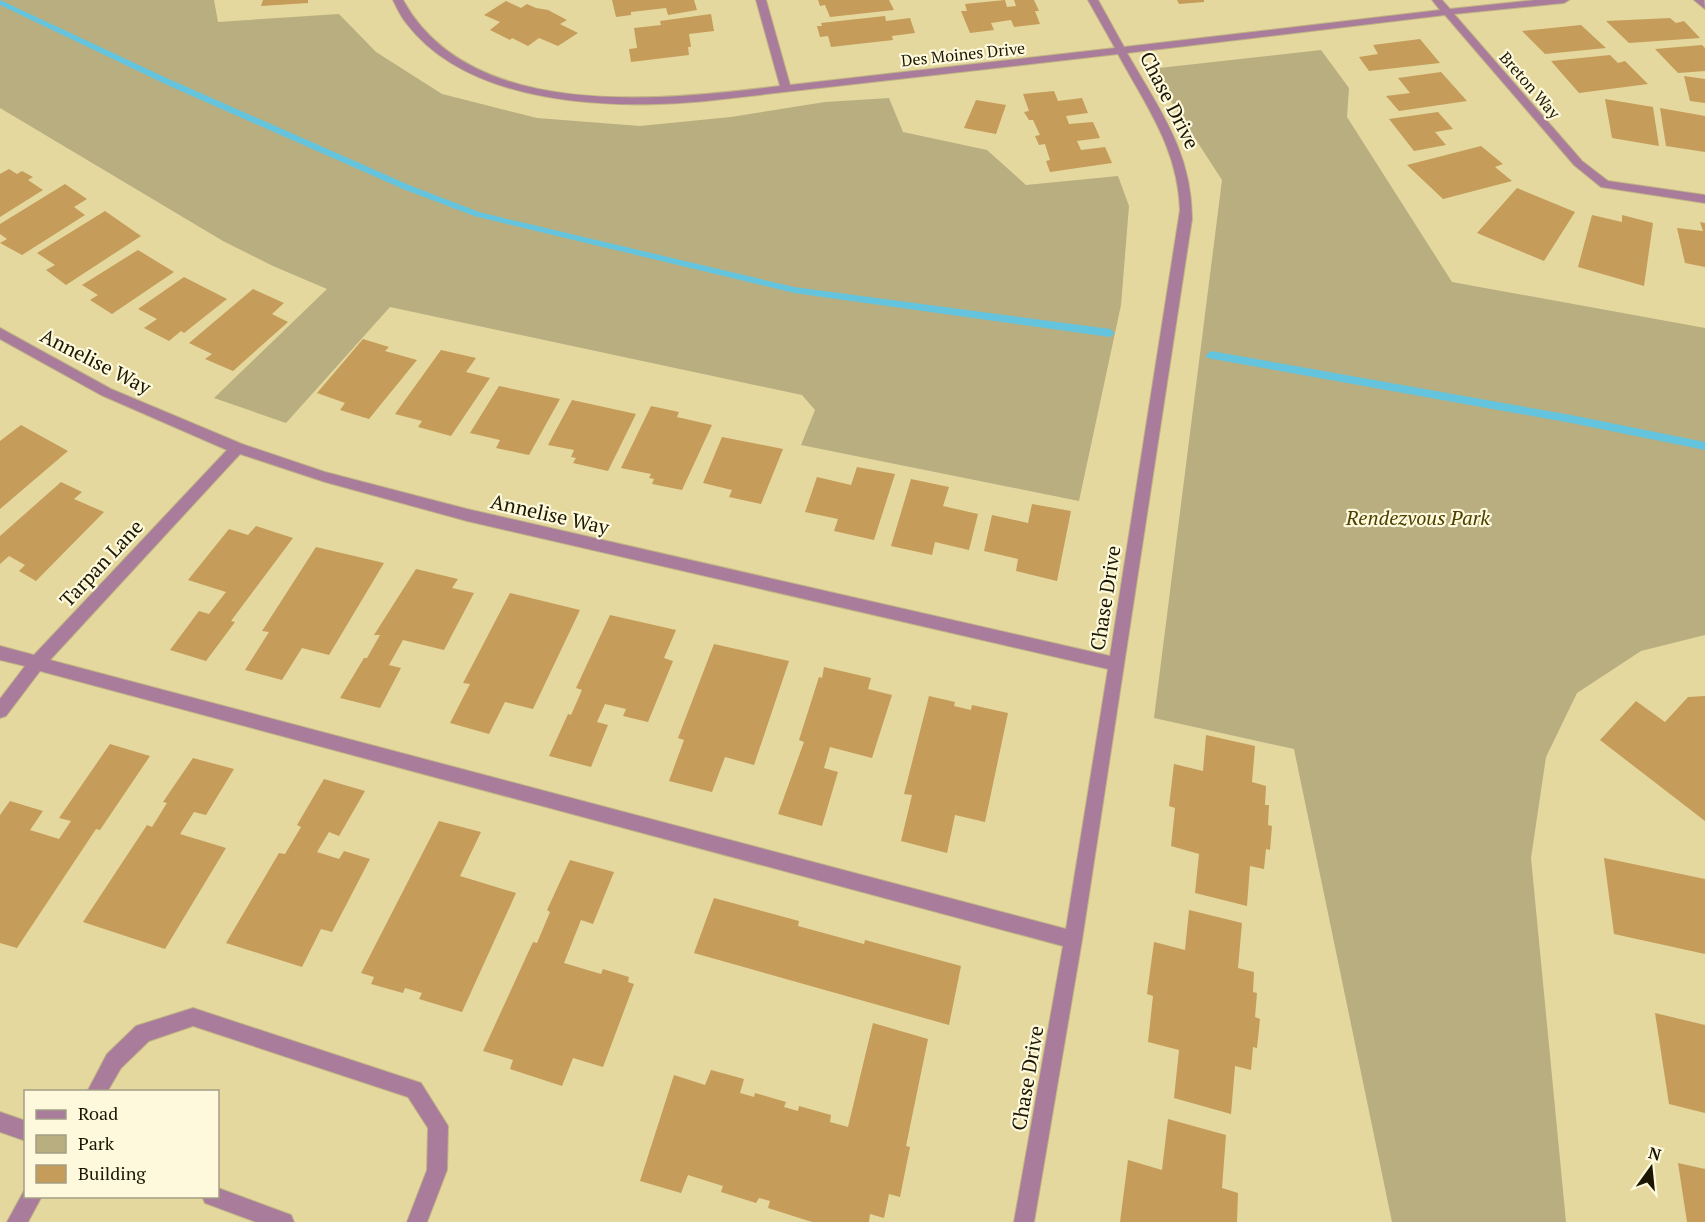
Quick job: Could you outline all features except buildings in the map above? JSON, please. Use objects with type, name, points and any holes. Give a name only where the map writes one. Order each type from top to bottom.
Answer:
[{"type":"street","name":"Des Moines Drive","points":[[398,0],[417,31],[440,51],[488,77],[527,89],[571,98],[618,102],[676,101],[1122,52],[1445,11],[1564,0]]},
{"type":"street","points":[[761,0],[786,89]]},
{"type":"street","name":"Chase Drive","points":[[1024,1222],[1073,940],[1186,219],[1182,171],[1174,146],[1093,0]]},
{"type":"street","name":"Breton Way","points":[[1437,0],[1578,163],[1605,184],[1705,198]]},
{"type":"street","points":[[1699,0],[1705,6]]},
{"type":"street","name":"Annelise Way","points":[[0,333],[106,392],[237,448],[325,477],[467,515],[1116,664]]},
{"type":"street","name":"Tarpan Lane","points":[[0,711],[36,664],[237,448]]},
{"type":"street","points":[[0,653],[1073,940]]},
{"type":"street","points":[[97,1090],[114,1061],[143,1033],[193,1017],[414,1090],[438,1126],[438,1170],[417,1222]]},
{"type":"street","points":[[0,1122],[24,1130]]},
{"type":"street","points":[[17,1222],[31,1198]]},
{"type":"street","points":[[215,1198],[284,1222]]},
{"type":"green space","points":[[0,0],[214,0],[218,22],[339,14],[376,52],[442,94],[537,118],[640,126],[731,117],[825,102],[889,98],[903,132],[987,150],[1026,185],[1118,176],[1129,206],[1121,305],[1079,501],[801,445],[815,410],[802,395],[390,307],[286,423],[214,398],[327,289],[223,241],[0,108]]},
{"type":"green space","name":"Rendezvous Park","points":[[1321,50],[1349,88],[1347,117],[1452,282],[1705,328],[1705,635],[1641,651],[1577,693],[1546,757],[1531,858],[1566,1222],[1392,1222],[1294,749],[1154,718],[1222,180],[1150,69]]},
{"type":"waterway","points":[[0,2],[168,82],[406,187],[477,214],[794,290],[1110,333]]},
{"type":"waterway","points":[[1211,355],[1571,419],[1705,446]]}]
